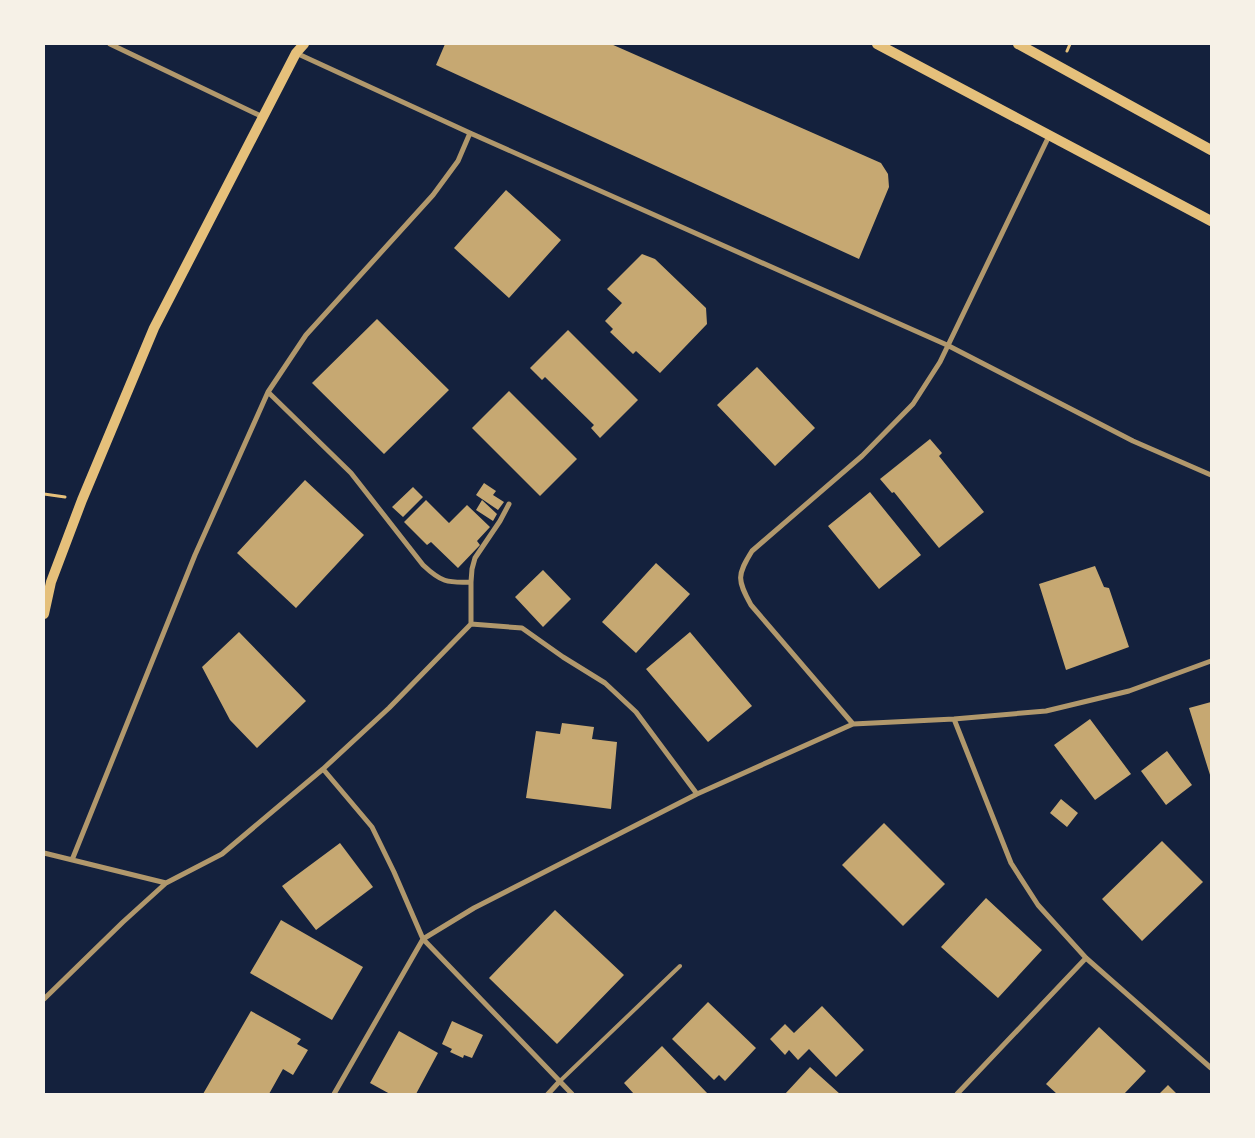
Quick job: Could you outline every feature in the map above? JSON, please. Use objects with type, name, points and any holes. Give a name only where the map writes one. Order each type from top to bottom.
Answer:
[{"type":"main road","points":[[44,614],[51,582],[82,500],[154,328],[298,49],[304,44]]},
{"type":"main road","points":[[877,44],[1211,221]]},
{"type":"main road","points":[[1018,44],[1211,150]]},
{"type":"street","points":[[110,44],[264,117]]},
{"type":"street","points":[[298,49],[470,133],[947,345],[1133,441],[1211,475]]},
{"type":"street","points":[[72,860],[196,555],[268,392],[306,335],[433,195],[458,161],[470,133]]},
{"type":"street","points":[[853,724],[751,605],[740,586],[742,568],[752,551],[862,456],[913,404],[940,362],[1049,136]]},
{"type":"street","points":[[268,392],[350,473],[427,569],[441,579],[450,582],[471,582]]},
{"type":"street","points":[[44,999],[166,883],[222,854],[323,769],[390,708],[471,624],[471,582],[475,558],[509,504]]},
{"type":"street","points":[[471,624],[522,628],[563,657],[605,683],[636,712],[697,794]]},
{"type":"street","points":[[334,1094],[423,938],[474,908],[697,794],[853,724],[954,719],[1046,711],[1129,690],[1211,661]]},
{"type":"street","points":[[954,719],[1011,863],[1038,905],[1086,958],[1211,1068]]},
{"type":"street","points":[[323,769],[372,827],[423,938],[572,1094]]},
{"type":"street","points":[[44,853],[166,883]]},
{"type":"street","points":[[957,1094],[1086,958]]},
{"type":"street","points":[[548,1094],[559,1082]]},
{"type":"lane","points":[[559,1082],[680,966]]},
{"type":"building","points":[[445,44],[611,44],[881,163],[888,174],[889,187],[859,259],[436,65]]},
{"type":"building","points":[[506,190],[561,240],[509,298],[454,248]]},
{"type":"building","points":[[642,254],[655,259],[706,308],[707,324],[660,373],[636,351],[633,354],[610,332],[613,329],[605,321],[622,303],[607,289]]},
{"type":"building","points":[[377,319],[449,390],[384,454],[312,383]]},
{"type":"building","points":[[568,330],[638,400],[600,438],[591,428],[594,425],[545,377],[542,380],[530,368]]},
{"type":"building","points":[[757,367],[815,428],[775,466],[717,405]]},
{"type":"building","points":[[509,391],[577,459],[540,496],[472,428]]},
{"type":"building","points":[[930,439],[942,453],[939,456],[984,512],[939,548],[894,492],[892,493],[880,479]]},
{"type":"building","points":[[305,480],[364,535],[296,608],[237,553]]},
{"type":"building","points":[[484,483],[496,491],[493,495],[504,502],[498,510],[476,495]]},
{"type":"building","points":[[413,487],[423,497],[403,517],[392,507]]},
{"type":"building","points":[[870,492],[921,555],[879,589],[828,526]]},
{"type":"building","points":[[426,500],[449,523],[467,505],[490,527],[477,541],[480,545],[458,568],[431,542],[427,545],[404,522]]},
{"type":"building","points":[[482,500],[497,514],[493,521],[476,510]]},
{"type":"building","points":[[656,563],[690,594],[636,653],[602,622]]},
{"type":"building","points":[[1095,566],[1104,587],[1109,588],[1129,647],[1066,670],[1039,584]]},
{"type":"building","points":[[543,570],[571,599],[543,627],[515,597]]},
{"type":"building","points":[[239,632],[306,701],[257,748],[230,720],[202,667]]},
{"type":"building","points":[[690,632],[752,706],[708,742],[646,669]]},
{"type":"building","points":[[1211,702],[1211,778],[1189,708]]},
{"type":"building","points":[[1090,719],[1131,774],[1095,800],[1054,745]]},
{"type":"building","points":[[562,723],[594,727],[592,739],[617,742],[611,809],[526,798],[536,731],[560,734]]},
{"type":"building","points":[[1167,751],[1192,785],[1166,805],[1141,771]]},
{"type":"building","points":[[1061,799],[1078,813],[1067,827],[1050,813]]},
{"type":"building","points":[[884,823],[945,884],[903,926],[842,865]]},
{"type":"building","points":[[1162,841],[1203,882],[1142,941],[1102,899]]},
{"type":"building","points":[[340,843],[373,887],[316,930],[282,886]]},
{"type":"building","points":[[986,898],[1042,950],[998,998],[941,947]]},
{"type":"building","points":[[555,910],[624,975],[557,1044],[489,978]]},
{"type":"building","points":[[281,920],[363,967],[332,1020],[250,973]]},
{"type":"building","points":[[708,1002],[756,1048],[725,1081],[719,1075],[714,1080],[672,1039]]},
{"type":"building","points":[[822,1006],[864,1050],[836,1077],[809,1049],[798,1060],[789,1050],[785,1055],[770,1039],[785,1024],[794,1033]]},
{"type":"building","points":[[251,1011],[301,1039],[297,1044],[308,1050],[293,1075],[283,1069],[269,1094],[203,1094]]},
{"type":"building","points":[[452,1021],[483,1035],[472,1058],[464,1055],[463,1058],[450,1052],[452,1049],[442,1044]]},
{"type":"building","points":[[1099,1027],[1146,1071],[1124,1094],[1057,1094],[1046,1084]]},
{"type":"building","points":[[399,1031],[438,1053],[416,1094],[390,1094],[370,1083]]},
{"type":"building","points":[[662,1046],[708,1094],[634,1094],[624,1083]]},
{"type":"building","points":[[810,1067],[840,1094],[785,1094]]},
{"type":"building","points":[[1168,1085],[1177,1094],[1159,1094]]}]
